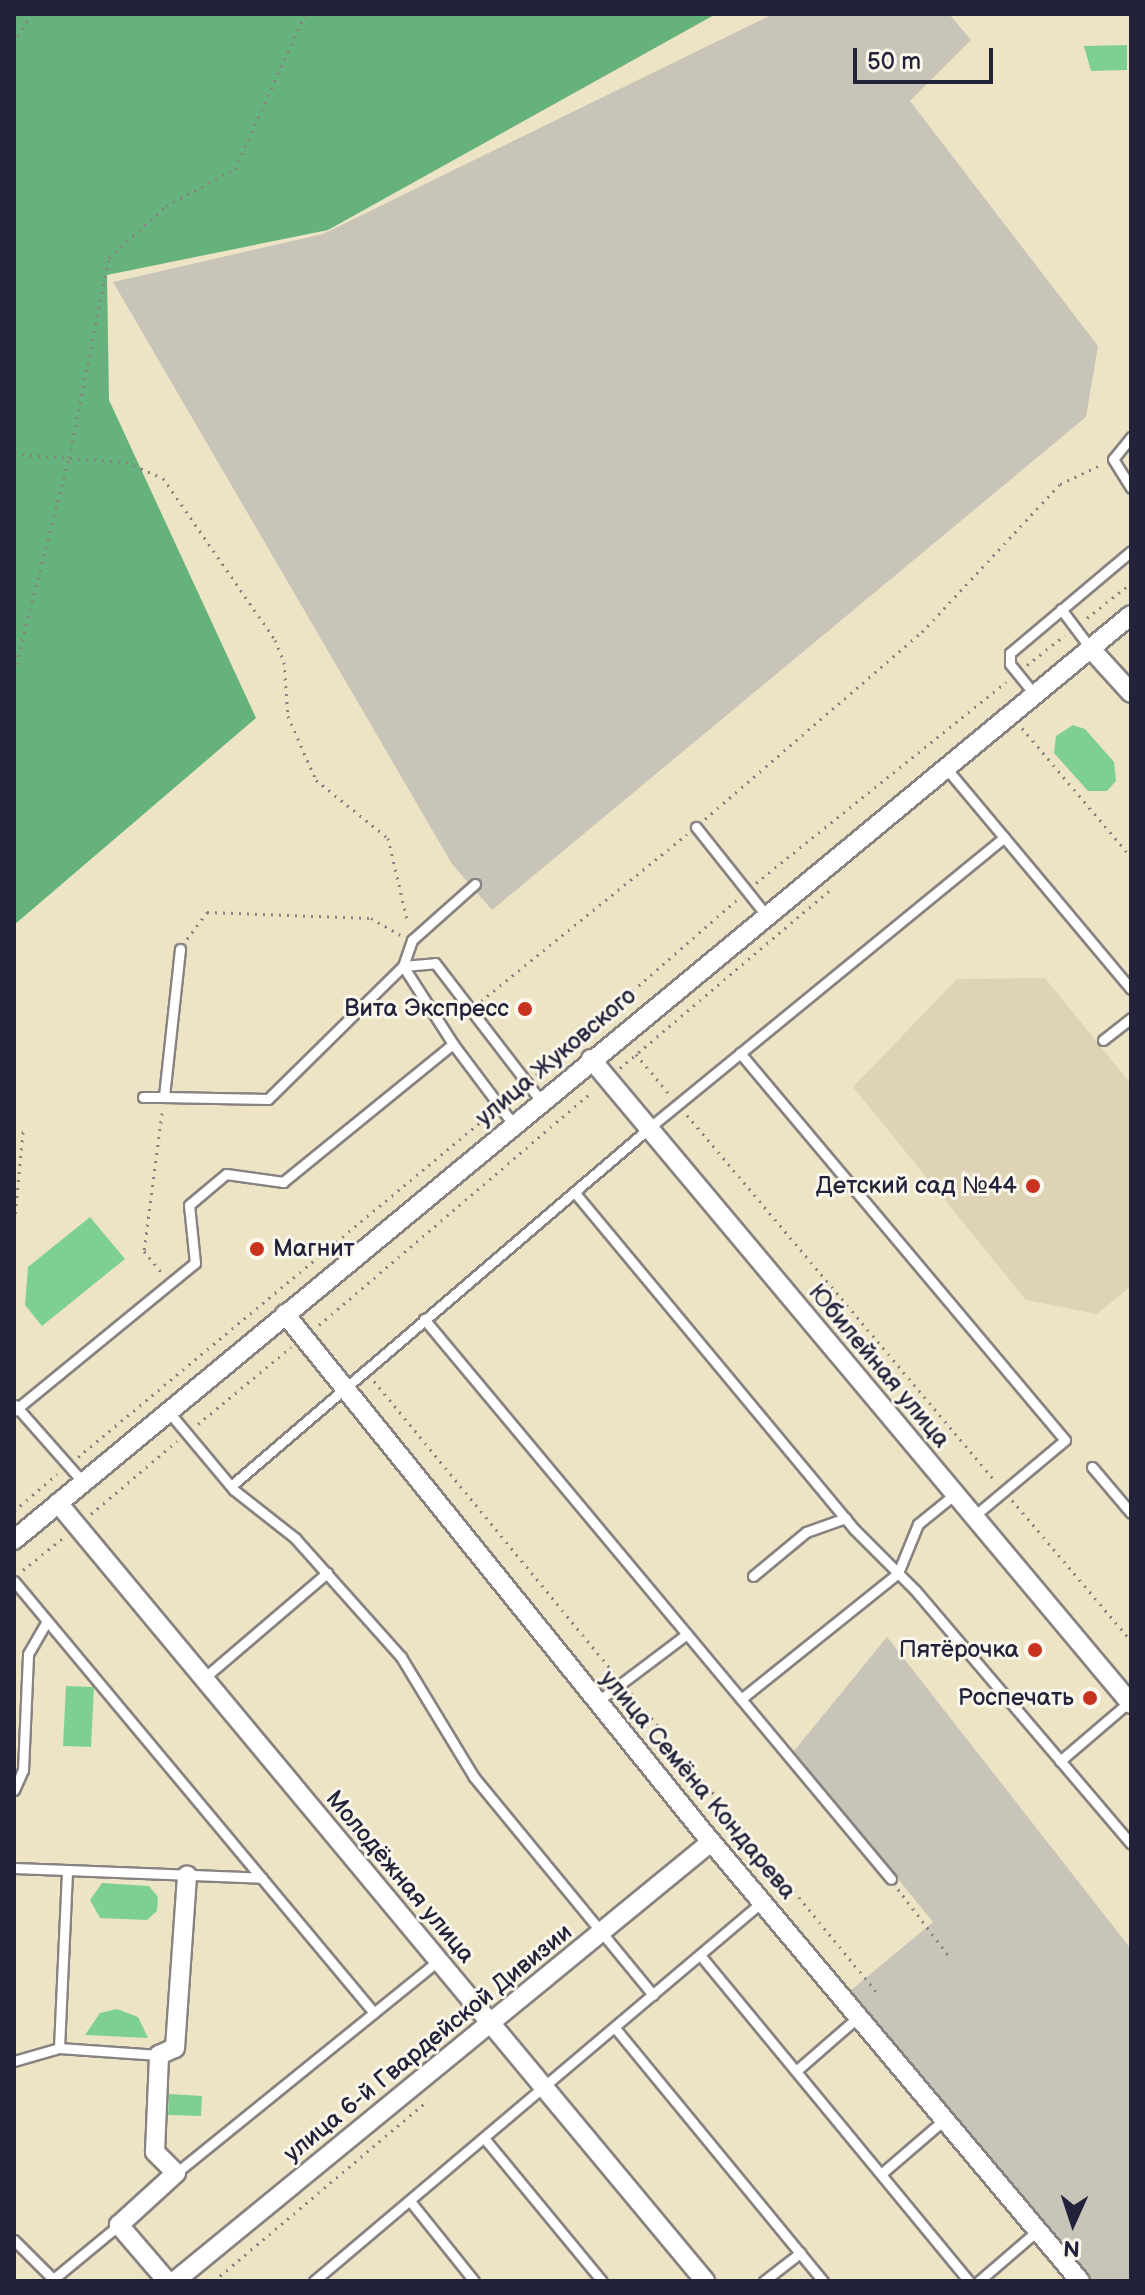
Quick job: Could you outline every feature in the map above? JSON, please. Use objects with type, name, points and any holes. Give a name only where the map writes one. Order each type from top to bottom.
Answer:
[{"type":"street","name":"улица Жуковского","points":[[14,1540],[946,768],[1017,722],[1035,695],[1131,615]]},
{"type":"street","points":[[1091,649],[1131,693]]},
{"type":"street","name":"Юбилейная улица","points":[[591,1059],[1130,1703]]},
{"type":"street","name":"улица Семёна Кондарева","points":[[285,1314],[711,1842],[1080,2281]]},
{"type":"street","name":"Молодёжная улица","points":[[58,1503],[705,2281]]},
{"type":"street","name":"улица 6-й Гвардейской Дивизии","points":[[175,2281],[711,1842]]},
{"type":"street","points":[[167,2281],[119,2225],[176,2173],[155,2152],[159,2055],[175,2048],[187,1875]]},
{"type":"lane","points":[[1131,437],[1113,459],[1131,488]]},
{"type":"lane","points":[[1035,695],[1017,673],[1010,653],[1131,551]]},
{"type":"lane","points":[[1061,609],[1091,649]]},
{"type":"lane","points":[[946,768],[1131,989]]},
{"type":"lane","points":[[696,827],[766,915]]},
{"type":"lane","points":[[231,1486],[344,1386],[649,1128],[1004,837]]},
{"type":"lane","points":[[143,1097],[268,1099],[403,966],[412,940],[475,884]]},
{"type":"lane","points":[[164,1097],[180,949]]},
{"type":"lane","points":[[403,966],[435,963],[541,1101]]},
{"type":"lane","points":[[403,966],[453,1044],[513,1124]]},
{"type":"lane","points":[[1103,1040],[1131,1018]]},
{"type":"lane","points":[[83,1482],[16,1407],[195,1263],[189,1205],[226,1174],[283,1182],[453,1044]]},
{"type":"lane","points":[[740,1053],[1065,1440],[974,1516]]},
{"type":"lane","points":[[575,1193],[846,1518],[898,1573],[1131,1844]]},
{"type":"lane","points":[[424,1319],[891,1879]]},
{"type":"lane","points":[[168,1411],[231,1486],[295,1538],[401,1657],[474,1777],[603,1930],[653,1995]]},
{"type":"lane","points":[[1092,1467],[1131,1513]]},
{"type":"lane","points":[[741,1699],[898,1573],[918,1524],[955,1494]]},
{"type":"lane","points":[[753,1576],[806,1532],[846,1518]]},
{"type":"lane","points":[[204,1678],[327,1573]]},
{"type":"lane","points":[[14,1579],[374,2013]]},
{"type":"lane","points":[[14,1790],[23,1770],[28,1654],[47,1621]]},
{"type":"lane","points":[[598,1701],[687,1634]]},
{"type":"lane","points":[[1060,1761],[1130,1703]]},
{"type":"lane","points":[[14,1868],[262,1878]]},
{"type":"lane","points":[[59,2048],[67,1870]]},
{"type":"lane","points":[[314,2281],[763,1901]]},
{"type":"lane","points":[[700,1955],[969,2281]]},
{"type":"lane","points":[[176,2173],[438,1961]]},
{"type":"lane","points":[[796,2071],[859,2016]]},
{"type":"lane","points":[[615,2028],[823,2281]]},
{"type":"lane","points":[[14,2061],[59,2048],[159,2055]]},
{"type":"lane","points":[[881,2174],[945,2119]]},
{"type":"lane","points":[[484,2138],[602,2281]]},
{"type":"lane","points":[[410,2201],[474,2281]]},
{"type":"lane","points":[[14,2240],[53,2280],[119,2225]]},
{"type":"lane","points":[[979,2281],[1038,2230]]},
{"type":"lane","points":[[764,2281],[800,2253]]},
{"type":"lane","points":[[325,2271],[333,2281]]},
{"type":"path","points":[[14,43],[31,14]]},
{"type":"path","points":[[14,672],[69,458],[109,258],[166,206],[235,169],[305,14]]},
{"type":"path","points":[[14,454],[126,462],[163,478],[275,640],[284,662],[288,716],[316,780],[388,838],[412,940]]},
{"type":"path","points":[[471,1009],[696,827],[922,632],[1060,484],[1113,459]]},
{"type":"path","points":[[527,1083],[747,891],[1131,583]]},
{"type":"path","points":[[1017,722],[1035,720]]},
{"type":"path","points":[[1012,738],[1017,722]]},
{"type":"path","points":[[1017,722],[1131,857]]},
{"type":"path","points":[[14,1579],[839,883]]},
{"type":"path","points":[[180,949],[207,912],[371,918],[412,940]]},
{"type":"path","points":[[636,1054],[1131,1641]]},
{"type":"path","points":[[164,1097],[144,1251],[170,1283]]},
{"type":"path","points":[[14,1511],[499,1106]]},
{"type":"path","points":[[14,1131],[23,1132],[14,1227]]},
{"type":"path","points":[[891,1879],[948,1955]]},
{"type":"shaded area","points":[[773,14],[949,14],[971,40],[910,101],[1098,346],[1086,417],[492,910],[452,864],[113,282],[323,234]]},
{"type":"shaded area","name":"Детский сад №44","points":[[1045,978],[1131,1084],[1131,1286],[1097,1314],[1026,1300],[853,1087],[957,979]]},
{"type":"shaded area","points":[[887,1637],[1131,1949],[1131,2281],[1091,2281],[850,1991],[933,1922],[794,1751]]},
{"type":"green space","points":[[14,14],[716,14],[328,230],[107,275],[109,400],[256,718],[14,925]]},
{"type":"green space","points":[[1127,45],[1127,70],[1091,71],[1084,46]]},
{"type":"green space","points":[[1073,725],[1085,729],[1114,762],[1116,781],[1107,791],[1088,791],[1054,753],[1056,736]]},
{"type":"green space","points":[[90,1217],[125,1259],[42,1326],[25,1305],[28,1267]]},
{"type":"green space","points":[[66,1686],[94,1687],[91,1747],[63,1746]]},
{"type":"green space","points":[[102,1883],[149,1886],[158,1897],[157,1911],[147,1920],[100,1918],[90,1900]]},
{"type":"green space","points":[[117,2009],[138,2017],[148,2038],[85,2035],[100,2013]]},
{"type":"green space","points":[[169,2094],[202,2096],[201,2116],[168,2115]]},
{"type":"place","name":"Вита Экспресс","points":[[525,1009]]},
{"type":"place","name":"Детский сад №44","points":[[1033,1186]]},
{"type":"place","name":"Магнит","points":[[257,1249]]},
{"type":"place","name":"Пятёрочка","points":[[1035,1650]]},
{"type":"place","name":"Роспечать","points":[[1090,1698]]}]
